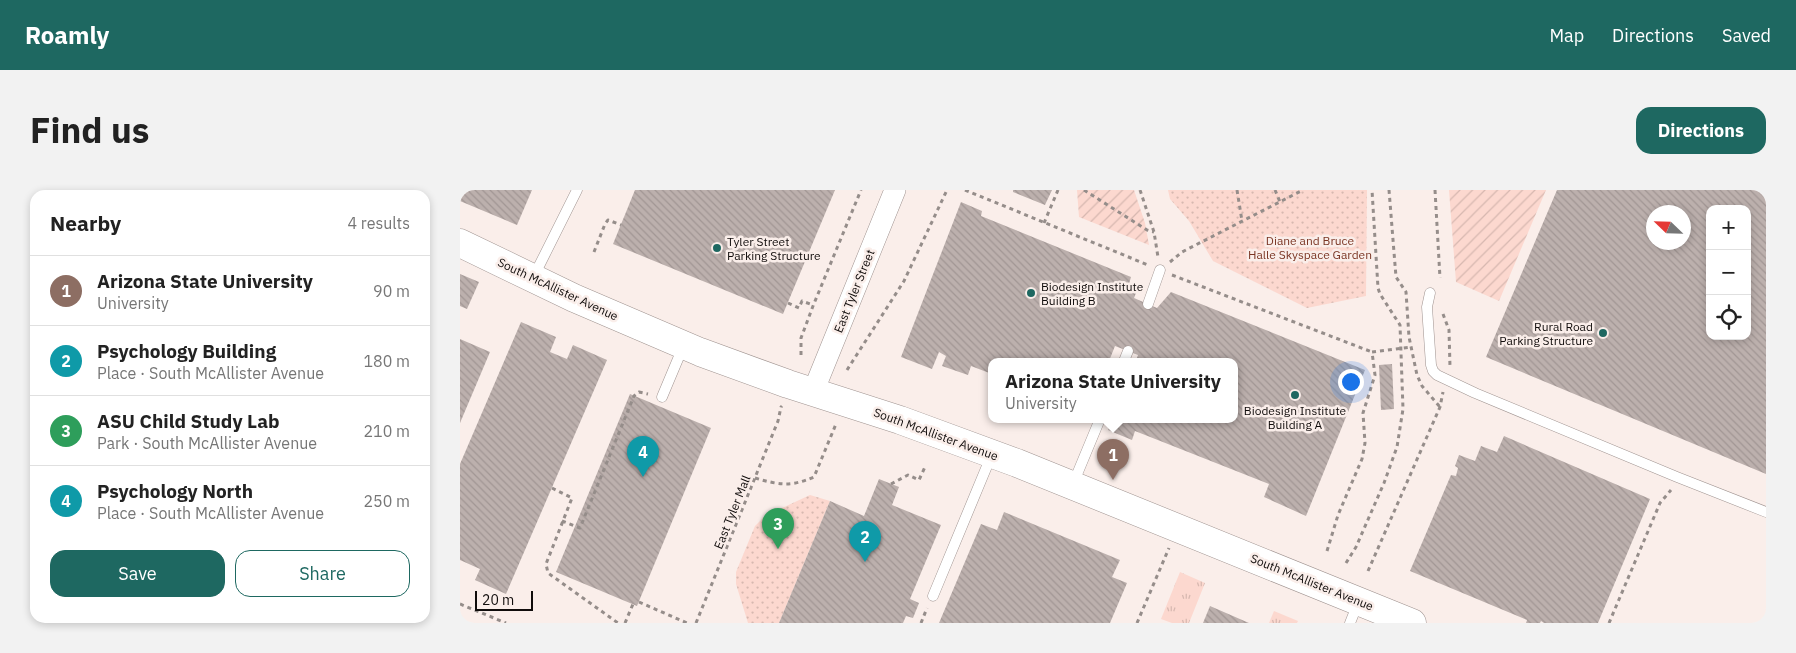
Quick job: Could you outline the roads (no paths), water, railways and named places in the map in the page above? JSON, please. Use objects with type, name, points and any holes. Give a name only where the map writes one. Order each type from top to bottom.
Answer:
[{"type":"street","name":"East Tyler Street","points":[[813,392],[895,190]]},
{"type":"street","name":"South McAllister Avenue","points":[[460,243],[590,305],[683,346],[788,384],[877,412],[1072,485],[1177,527],[1354,612],[1412,623]]},
{"type":"lane","points":[[533,278],[577,190]]},
{"type":"lane","points":[[1148,304],[1160,270]]},
{"type":"lane","points":[[1430,293],[1427,307],[1431,365],[1437,375],[1475,393],[1766,512]]},
{"type":"lane","points":[[662,397],[683,346]]},
{"type":"lane","points":[[1125,358],[1128,351]]},
{"type":"lane","points":[[1072,485],[1098,423]]},
{"type":"lane","points":[[933,596],[992,454]]},
{"type":"place","name":"Tyler Street Parking Structure","points":[[717,248]]},
{"type":"place","name":"Biodesign Institute Building B","points":[[1031,293]]},
{"type":"place","name":"Rural Road Parking Structure","points":[[1603,333]]},
{"type":"place","name":"Biodesign Institute Building A","points":[[1295,395]]},
{"type":"place","name":"Psychology North","points":[[643,477]]},
{"type":"place","name":"Arizona State University","points":[[1113,480]]},
{"type":"place","name":"ASU Child Study Lab","points":[[778,549]]},
{"type":"place","name":"Psychology Building","points":[[865,562]]},
{"type":"park label","name":"Diane and Bruce Halle Skyspace Garden","points":[[1310,247]]}]
